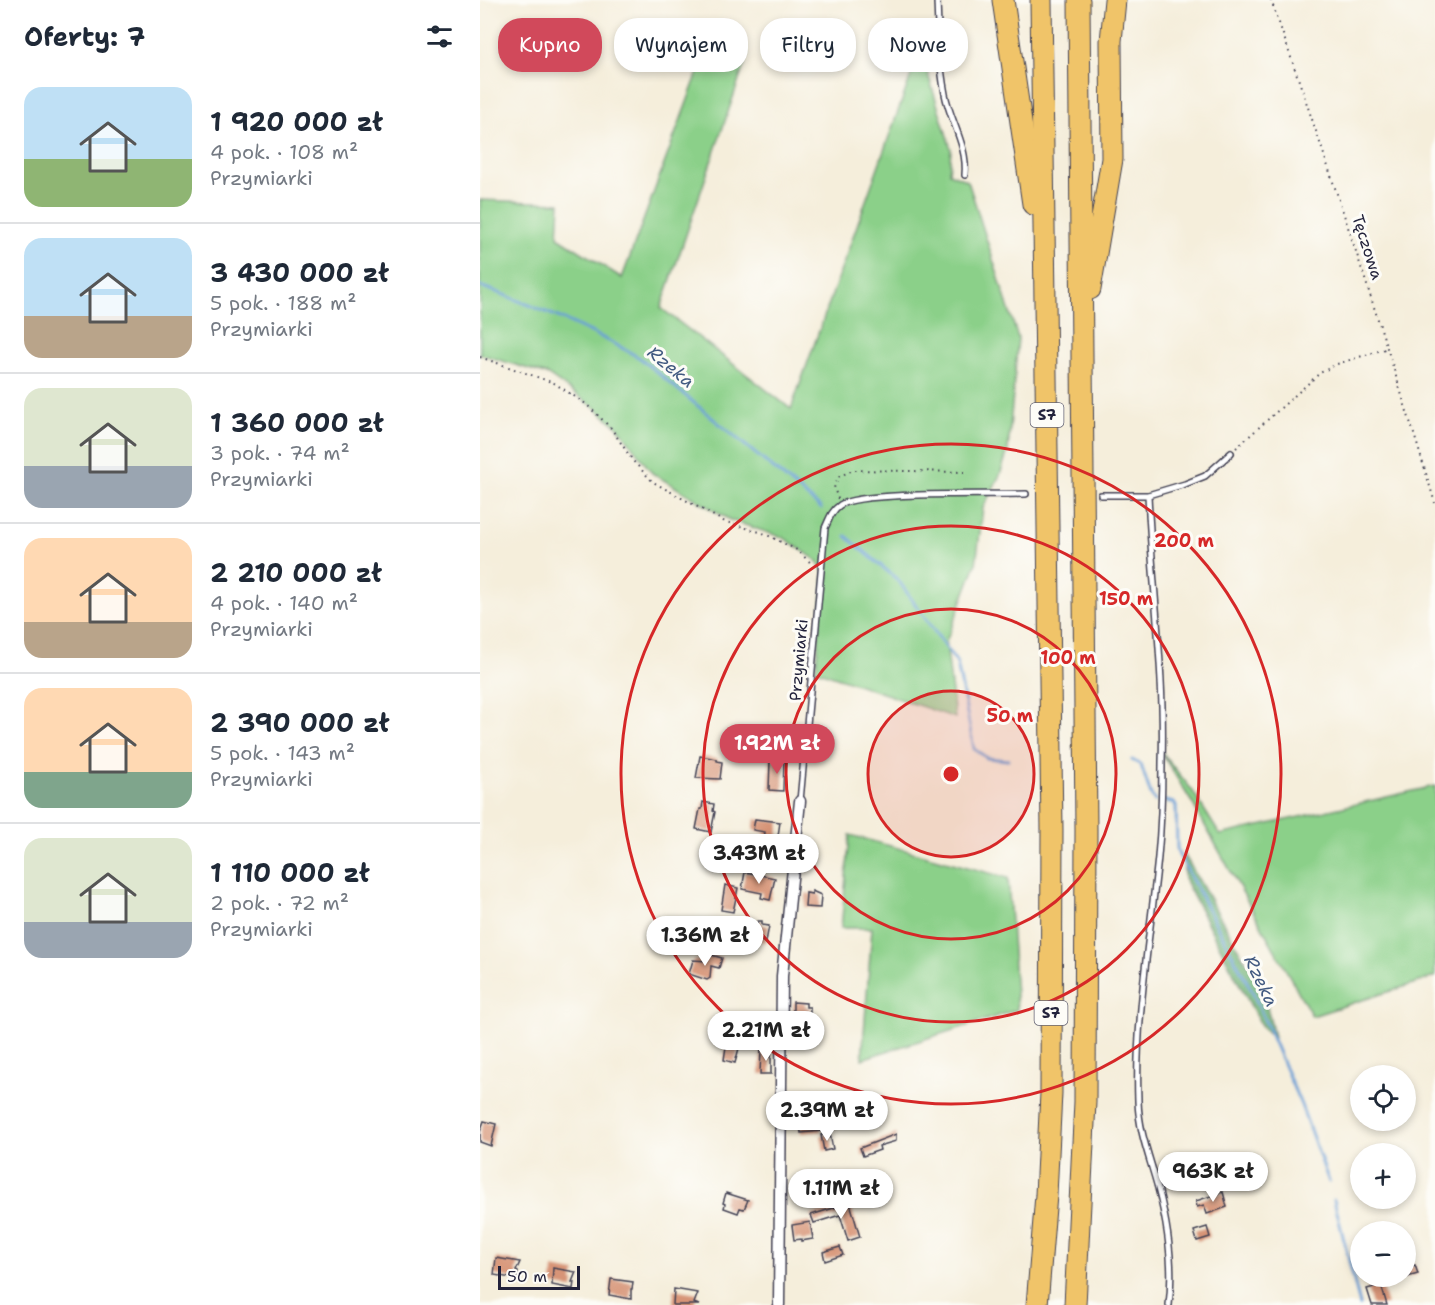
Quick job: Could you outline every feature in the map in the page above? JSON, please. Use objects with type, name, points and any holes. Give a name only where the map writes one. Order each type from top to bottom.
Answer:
[{"type":"highway","points":[[1003,0],[1046,295]]},
{"type":"highway","name":"S7","points":[[1036,1305],[1046,1196],[1051,1093],[1052,830],[1041,0]]},
{"type":"highway","name":"S7","points":[[1075,1305],[1085,1102],[1086,830],[1078,0]]},
{"type":"highway","points":[[1082,333],[1105,213],[1112,159],[1111,41],[1115,0]]},
{"type":"street","name":"Przymiarki","points":[[778,1305],[782,976],[800,801]]},
{"type":"lane","points":[[937,0],[939,60],[945,96],[964,152],[965,175]]},
{"type":"lane","points":[[1101,495],[1148,495],[1185,484],[1205,476],[1231,453]]},
{"type":"lane","points":[[839,505],[850,500],[875,497],[1026,494]]},
{"type":"lane","points":[[1148,495],[1159,657],[1162,762],[1158,856],[1141,997],[1138,1101],[1143,1142],[1158,1187],[1168,1230],[1169,1305]]},
{"type":"lane","name":"Przymiarki","points":[[800,801],[825,528],[831,513],[839,505]]},
{"type":"path","name":"Tęczowa","points":[[1271,0],[1317,130],[1388,348],[1435,503]]},
{"type":"path","points":[[1231,453],[1320,373],[1337,364],[1388,348]]},
{"type":"path","points":[[480,357],[554,383],[586,404],[611,428],[633,461],[653,482],[723,521],[763,533],[797,550],[821,574]]},
{"type":"path","points":[[839,505],[834,488],[838,477],[853,471],[964,472]]},
{"type":"green space","points":[[698,72],[742,72],[661,308],[791,409],[912,72],[927,72],[951,149],[949,173],[968,181],[1018,338],[1008,450],[1000,475],[983,508],[976,564],[946,642],[955,718],[816,670],[824,572],[816,560],[784,538],[730,520],[652,473],[618,427],[548,375],[480,354],[480,200],[560,203],[558,237],[622,278]]},
{"type":"green space","points":[[1159,749],[1192,790],[1220,835],[1435,786],[1435,977],[1312,1016],[1191,801]]},
{"type":"green space","points":[[850,835],[1008,878],[1017,1010],[862,1059],[872,928],[841,928]]},
{"type":"green space","points":[[1184,854],[1242,955],[1262,984],[1274,1037],[1263,1029],[1184,879]]},
{"type":"building","points":[[700,756],[722,762],[720,779],[696,778]]},
{"type":"building","points":[[770,760],[784,760],[783,791],[769,790]]},
{"type":"building","points":[[703,802],[714,804],[713,811],[715,812],[711,832],[696,829]]},
{"type":"building","points":[[755,819],[780,822],[777,843],[764,841],[765,832],[753,830]]},
{"type":"building","points":[[745,872],[775,878],[770,900],[761,898],[762,893],[742,889]]},
{"type":"building","points":[[725,885],[738,888],[733,912],[721,910]]},
{"type":"building","points":[[812,891],[821,895],[820,908],[805,907],[806,893],[812,894]]},
{"type":"building","points":[[758,921],[762,921],[762,925],[769,926],[766,942],[747,939],[751,922],[757,924]]},
{"type":"building","points":[[708,954],[722,958],[719,968],[711,966],[710,978],[707,980],[689,974],[693,960],[707,961]]},
{"type":"building","points":[[793,1002],[806,1003],[806,1007],[810,1007],[810,1013],[806,1013],[806,1019],[793,1019]]},
{"type":"building","points":[[743,1020],[767,1025],[764,1037],[759,1036],[760,1032],[741,1028]]},
{"type":"building","points":[[729,1027],[741,1030],[739,1037],[742,1037],[735,1063],[724,1060]]},
{"type":"building","points":[[761,1049],[771,1049],[771,1074],[760,1074]]},
{"type":"building","points":[[820,1119],[821,1131],[801,1133],[800,1122]]},
{"type":"building","points":[[484,1121],[496,1124],[491,1146],[480,1142],[480,1132]]},
{"type":"building","points":[[830,1134],[833,1149],[824,1151],[821,1135]]},
{"type":"building","points":[[896,1134],[896,1141],[879,1146],[880,1150],[863,1156],[860,1148]]},
{"type":"building","points":[[834,1183],[836,1188],[851,1183],[854,1192],[833,1199],[828,1185]]},
{"type":"building","points":[[1223,1192],[1227,1207],[1207,1214],[1204,1205],[1197,1207],[1196,1201]]},
{"type":"building","points":[[726,1193],[748,1200],[744,1209],[740,1208],[738,1213],[724,1208]]},
{"type":"building","points":[[850,1203],[860,1237],[848,1241],[840,1215],[814,1223],[811,1215]]},
{"type":"building","points":[[810,1222],[813,1239],[794,1240],[792,1225]]},
{"type":"building","points":[[1207,1227],[1210,1237],[1197,1241],[1194,1231]]},
{"type":"building","points":[[840,1247],[843,1255],[825,1261],[823,1252]]},
{"type":"building","points":[[496,1258],[520,1262],[516,1271],[518,1272],[517,1279],[494,1275]]},
{"type":"building","points":[[553,1268],[576,1272],[572,1282],[574,1282],[573,1289],[552,1285]]},
{"type":"building","points":[[611,1279],[633,1282],[631,1299],[609,1295]]},
{"type":"building","points":[[1382,1287],[1387,1305],[1372,1305],[1367,1289]]},
{"type":"building","points":[[674,1289],[698,1293],[694,1303],[699,1305],[673,1305]]},
{"type":"waterway","name":"Rzeka","points":[[480,286],[562,318],[640,358],[821,508]]},
{"type":"waterway","name":"Rzeka","points":[[846,536],[898,580],[957,663],[974,749],[987,758],[1008,760]]},
{"type":"waterway","name":"Rzeka","points":[[1132,760],[1141,765],[1155,801]]},
{"type":"waterway","name":"Rzeka","points":[[1165,801],[1174,803],[1176,806],[1179,855],[1253,993],[1301,1105],[1329,1182]]},
{"type":"waterway","name":"Rzeka","points":[[1334,1200],[1360,1305]]}]
